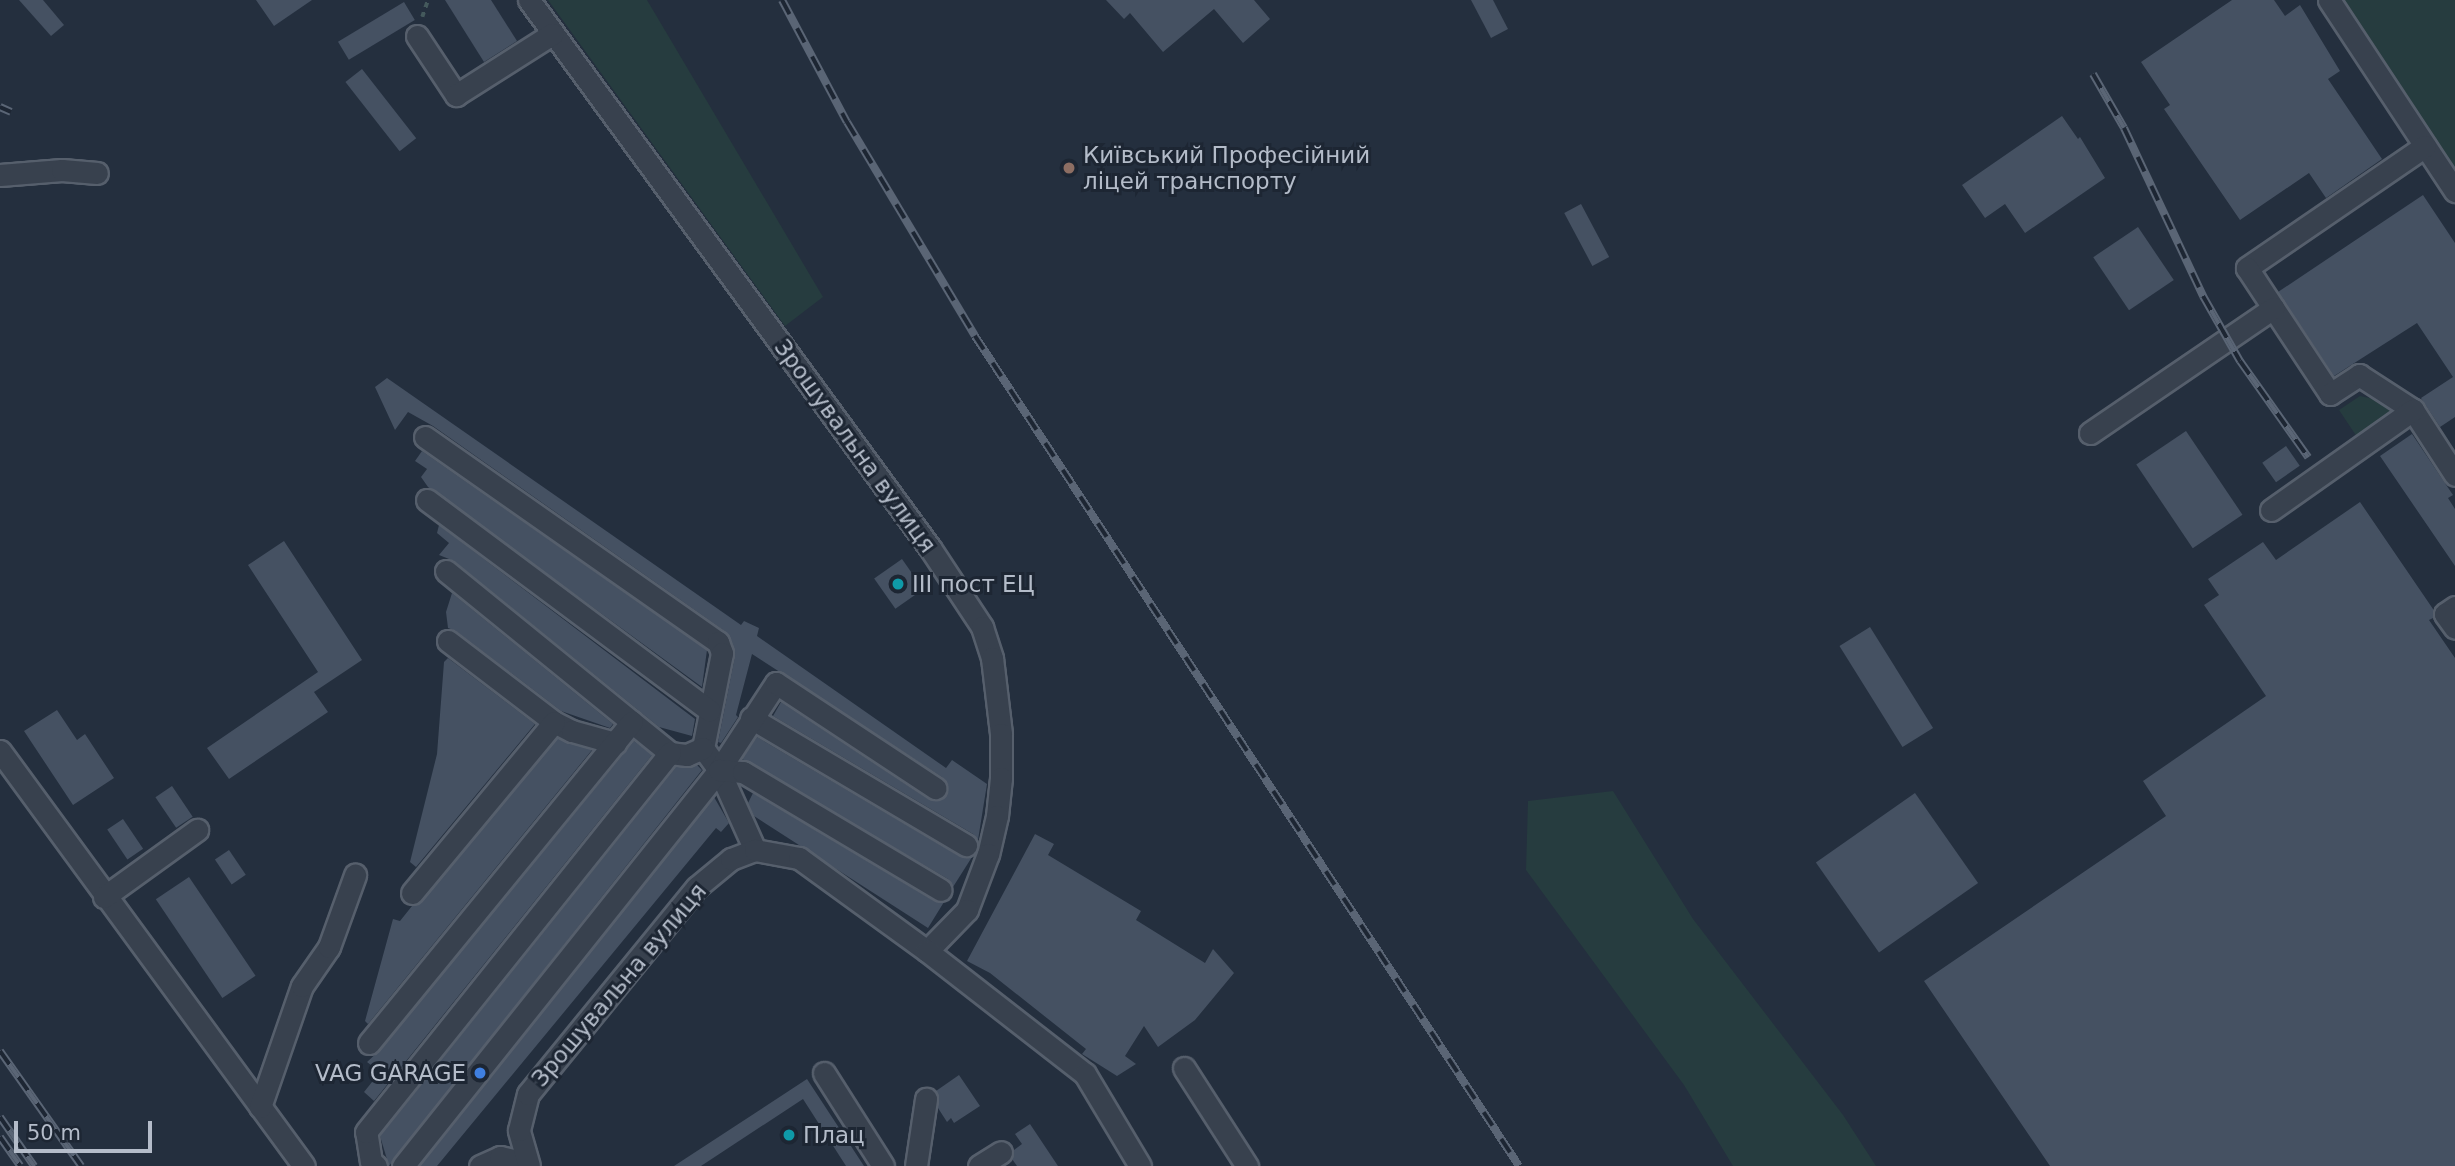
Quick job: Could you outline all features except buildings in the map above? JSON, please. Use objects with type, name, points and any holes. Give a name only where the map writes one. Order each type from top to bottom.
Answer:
[{"type":"street","name":"Зрошувальна вулиця","points":[[528,0],[930,548],[982,627],[992,658],[1001,734],[1002,778],[997,816],[988,854],[967,909],[927,951]]},
{"type":"street","points":[[2329,0],[2455,191]]},
{"type":"street","points":[[417,36],[456,95],[552,34]]},
{"type":"street","points":[[2425,146],[2247,268],[2330,394],[2360,375],[2413,410],[2455,475]]},
{"type":"street","points":[[0,175],[62,170],[97,173]]},
{"type":"street","points":[[2090,433],[2273,307]]},
{"type":"street","points":[[2271,510],[2413,410]]},
{"type":"street","points":[[425,438],[718,642],[722,653],[703,748],[719,770],[755,850],[799,858],[927,951],[1085,1074],[1140,1166]]},
{"type":"street","points":[[427,500],[709,710]]},
{"type":"street","points":[[446,571],[670,753],[687,755],[703,748]]},
{"type":"street","points":[[2455,607],[2445,614],[2455,628]]},
{"type":"street","points":[[448,641],[554,722],[572,731],[615,743]]},
{"type":"street","points":[[403,1166],[719,770],[776,683],[935,788]]},
{"type":"street","points":[[751,718],[966,845]]},
{"type":"street","points":[[412,893],[554,722]]},
{"type":"street","points":[[369,1043],[632,722]]},
{"type":"street","points":[[0,751],[104,897],[304,1166]]},
{"type":"street","points":[[376,1166],[371,1162],[366,1132],[670,753]]},
{"type":"street","points":[[719,770],[743,772],[941,890]]},
{"type":"street","points":[[104,897],[197,830]]},
{"type":"street","name":"Зрошувальна вулиця","points":[[528,1165],[519,1130],[528,1094],[698,887],[732,859],[755,850]]},
{"type":"street","points":[[260,1107],[302,986],[329,947],[355,875]]},
{"type":"street","points":[[1184,1068],[1247,1166]]},
{"type":"street","points":[[824,1073],[883,1166]]},
{"type":"street","points":[[916,1166],[926,1098]]},
{"type":"street","points":[[979,1166],[1001,1152]]},
{"type":"street","points":[[480,1166],[500,1157],[528,1165]]},
{"type":"green space","points":[[548,0],[647,0],[823,297],[785,326]]},
{"type":"green space","points":[[2340,0],[2455,0],[2455,172]]},
{"type":"green space","points":[[2360,396],[2383,401],[2392,414],[2357,437],[2339,410]]},
{"type":"green space","points":[[1613,791],[1693,919],[1843,1115],[1876,1166],[1733,1166],[1684,1085],[1526,870],[1528,801]]},
{"type":"railway","points":[[782,0],[847,122],[975,336],[1519,1166]]},
{"type":"railway","points":[[2093,74],[2124,128],[2203,296],[2240,361],[2308,457]]},
{"type":"railway","points":[[0,107],[11,112]]},
{"type":"railway","points":[[0,1051],[81,1166]]},
{"type":"railway","points":[[0,1117],[34,1166]]},
{"type":"railway","points":[[0,1137],[20,1166]]},
{"type":"place","name":"Київський Професійний ліцей транспорту","points":[[1069,168]]},
{"type":"place","name":"III пост ЕЦ","points":[[898,584]]},
{"type":"place","name":"VAG GARAGE","points":[[480,1073]]},
{"type":"place","name":"Плац","points":[[789,1135]]}]
